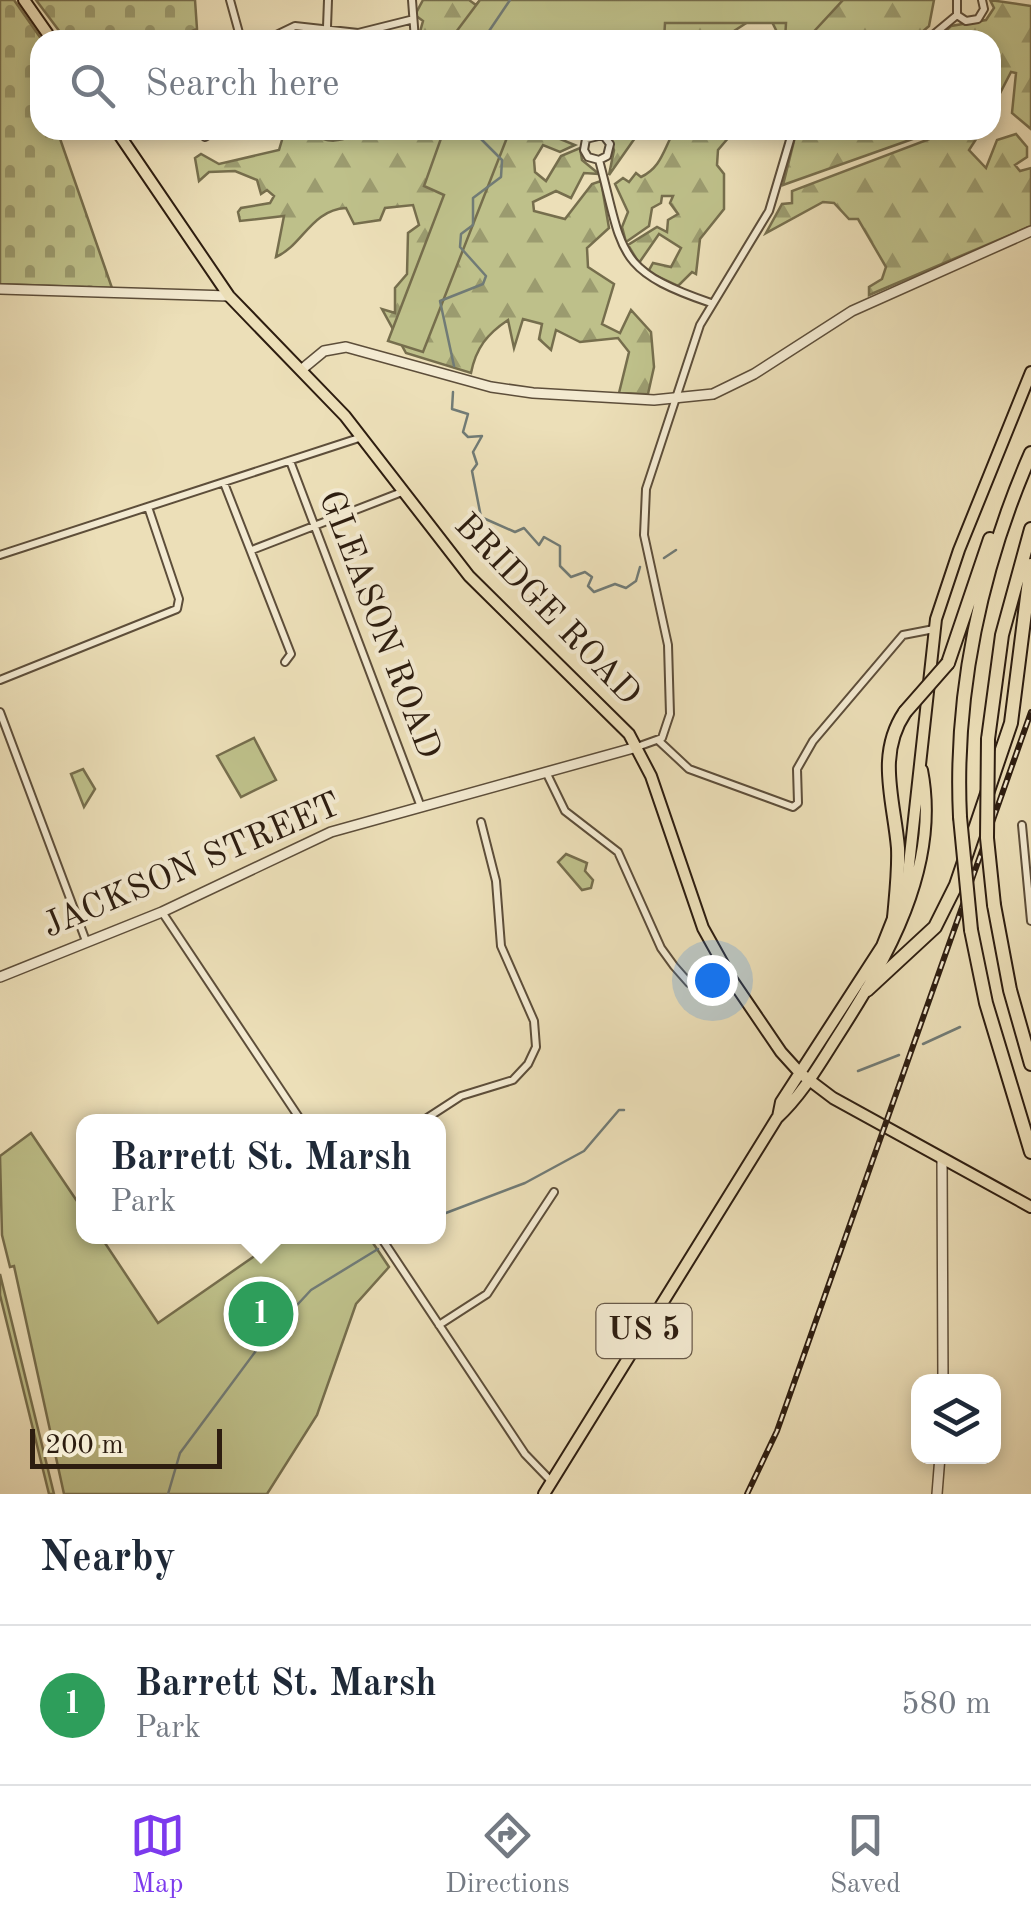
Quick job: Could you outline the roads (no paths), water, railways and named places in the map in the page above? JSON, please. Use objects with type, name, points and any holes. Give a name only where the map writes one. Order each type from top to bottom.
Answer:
[{"type":"highway","points":[[894,918],[898,848],[888,756],[906,712],[948,663],[990,539],[1028,459]]},
{"type":"highway","points":[[1028,459],[1001,530],[972,643],[962,723],[960,817],[971,930],[986,1003],[1031,1152]]},
{"type":"highway","points":[[1031,530],[1002,635],[988,739],[988,838],[994,906],[1031,1064]]},
{"type":"highway","points":[[867,990],[935,927],[956,884],[1011,723],[1031,565]]},
{"type":"main road","points":[[24,0],[45,30]]},
{"type":"main road","name":"BRIDGE ROAD","points":[[123,140],[229,296],[362,437],[469,576],[606,709],[638,747],[686,887],[732,980],[804,1077]]},
{"type":"main road","name":"US 5","points":[[804,1077],[877,955],[894,918],[912,862],[934,629],[958,550],[1031,372]]},
{"type":"main road","name":"US 5","points":[[544,1494],[778,1118],[781,1102],[804,1077],[867,990],[900,927],[915,882],[925,820],[922,770]]},
{"type":"main road","points":[[804,1077],[1031,1207]]},
{"type":"street","points":[[230,0],[238,30]]},
{"type":"street","points":[[327,27],[328,0]]},
{"type":"street","points":[[412,0],[412,30]]},
{"type":"street","points":[[956,0],[958,15],[966,21],[978,19],[983,12],[982,0]]},
{"type":"street","points":[[939,30],[958,15]]},
{"type":"street","points":[[378,30],[410,20]]},
{"type":"street","points":[[287,30],[295,26],[337,30]]},
{"type":"street","points":[[589,140],[584,150],[588,157],[600,160]]},
{"type":"street","points":[[600,160],[609,153],[607,140]]},
{"type":"street","points":[[638,747],[659,740],[668,727],[668,645],[642,517],[646,489],[692,346],[711,304],[769,210],[789,140]]},
{"type":"street","points":[[600,160],[622,243],[638,270],[660,286],[711,304]]},
{"type":"street","points":[[300,370],[324,351],[346,347],[491,387],[575,397],[676,399],[730,387],[852,311],[1031,231]]},
{"type":"street","points":[[0,290],[229,296]]},
{"type":"street","points":[[0,556],[362,437]]},
{"type":"street","name":"GLEASON ROAD","points":[[290,461],[421,808]]},
{"type":"street","points":[[224,483],[291,654],[285,662]]},
{"type":"street","points":[[252,550],[402,492]]},
{"type":"street","points":[[0,680],[177,609],[179,599],[148,507]]},
{"type":"street","points":[[659,740],[690,768],[793,807],[798,802],[796,776],[802,758],[898,640],[912,630],[934,629]]},
{"type":"street","points":[[0,712],[86,942]]},
{"type":"street","name":"JACKSON STREET","points":[[0,977],[162,912],[322,835],[638,747]]},
{"type":"street","points":[[547,774],[565,811],[616,848],[661,948],[683,978],[711,989],[732,980]]},
{"type":"street","points":[[433,1114],[461,1096],[513,1080],[528,1064],[536,1047],[534,1021],[501,946],[497,891],[481,822]]},
{"type":"street","points":[[1022,825],[1031,921]]},
{"type":"street","points":[[162,912],[297,1114]]},
{"type":"street","points":[[942,1158],[943,1374]]},
{"type":"street","points":[[439,1326],[475,1306],[486,1294],[554,1192]]},
{"type":"street","points":[[385,1244],[525,1454],[551,1482]]},
{"type":"street","points":[[937,1494],[939,1464]]},
{"type":"waterway","points":[[490,30],[510,0]]},
{"type":"waterway","points":[[454,366],[440,301],[483,284],[486,276],[460,247],[461,234],[473,225],[473,198],[501,177],[502,160],[482,140]]},
{"type":"waterway","points":[[453,392],[452,409],[468,414],[463,432],[468,437],[482,436],[473,452],[477,464],[472,471],[481,517],[515,532],[524,528],[539,545],[544,537],[560,546],[560,566],[571,577],[585,572],[592,577],[588,586],[594,592],[615,584],[626,588],[636,581],[640,567]]},
{"type":"waterway","points":[[664,558],[676,550]]},
{"type":"waterway","points":[[923,1044],[960,1027]]},
{"type":"waterway","points":[[858,1071],[899,1055]]},
{"type":"waterway","points":[[446,1213],[525,1183],[584,1151],[619,1110],[624,1110]]},
{"type":"waterway","points":[[168,1494],[180,1453],[261,1344],[311,1290],[378,1249]]},
{"type":"railway","points":[[747,1494],[777,1431],[1031,712]]},
{"type":"place","name":"Barrett St. Marsh","points":[[261,1314]]}]
